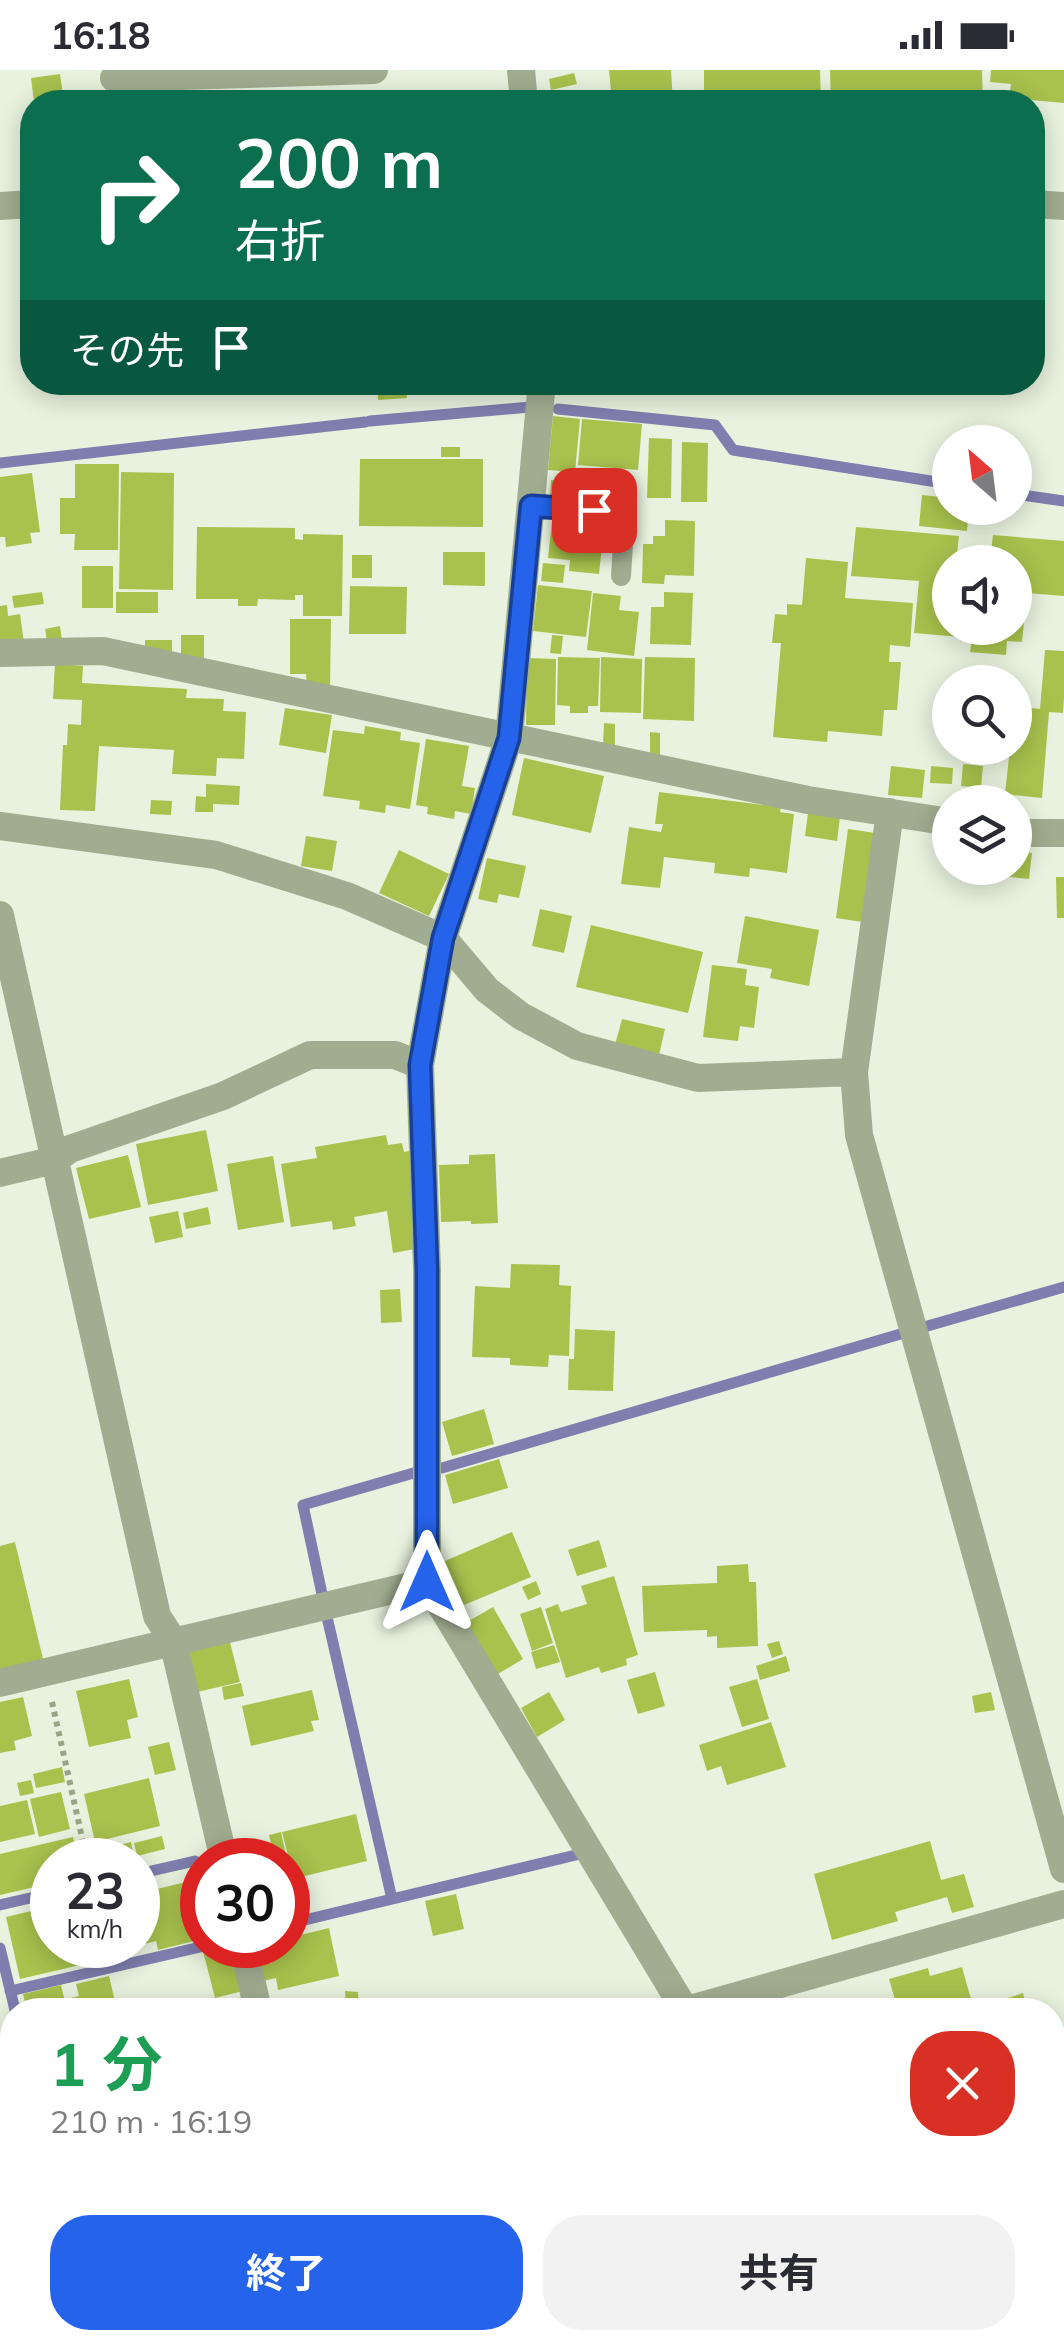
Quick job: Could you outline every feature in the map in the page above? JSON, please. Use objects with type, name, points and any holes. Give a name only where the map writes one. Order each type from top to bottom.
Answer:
[{"type":"street","points":[[115,84],[374,70]]},
{"type":"street","points":[[541,395],[509,738],[443,938],[420,1065],[427,1270],[427,1582],[679,1998]]},
{"type":"street","points":[[0,653],[103,650],[808,800],[932,819]]},
{"type":"street","points":[[890,812],[854,1072],[859,1135],[1064,1869]]},
{"type":"street","points":[[0,826],[216,855],[347,896],[443,938],[486,990],[521,1016],[578,1046],[698,1078],[854,1072]]},
{"type":"street","points":[[1032,834],[1064,834]]},
{"type":"street","points":[[0,915],[157,1616],[173,1641],[219,1838]]},
{"type":"street","points":[[0,1173],[55,1160],[70,1149],[223,1096],[310,1055],[395,1055],[420,1065]]},
{"type":"street","points":[[0,1682],[427,1582]]},
{"type":"street","points":[[729,1998],[1064,1904]]},
{"type":"street","points":[[248,1968],[255,1998]]},
{"type":"lane","points":[[531,506],[625,512],[620,576]]},
{"type":"path","points":[[46,1672],[82,1838]]},
{"type":"building","points":[[609,70],[671,70],[672,90],[611,90]]},
{"type":"building","points":[[704,70],[820,70],[821,90],[704,90]]},
{"type":"building","points":[[830,70],[982,70],[983,90],[831,90]]},
{"type":"building","points":[[991,70],[1064,70],[1064,103],[1045,101],[1045,90],[1010,90],[1011,84],[990,82]]},
{"type":"building","points":[[574,73],[577,84],[551,90],[549,79]]},
{"type":"building","points":[[60,74],[62,90],[32,90],[31,78]]},
{"type":"building","points":[[378,395],[407,395],[407,398],[378,400]]},
{"type":"building","points":[[553,416],[580,419],[575,472],[548,470]]},
{"type":"building","points":[[582,419],[642,424],[638,470],[578,465]]},
{"type":"building","points":[[649,438],[672,439],[671,498],[647,498]]},
{"type":"building","points":[[682,442],[708,443],[707,502],[681,502]]},
{"type":"building","points":[[441,447],[460,447],[460,457],[441,457]]},
{"type":"building","points":[[360,459],[483,459],[483,527],[359,526]]},
{"type":"building","points":[[75,464],[119,464],[118,550],[74,550],[75,534],[60,534],[60,498],[75,498]]},
{"type":"building","points":[[121,472],[174,473],[173,590],[119,589]]},
{"type":"building","points":[[32,473],[40,532],[30,533],[32,543],[6,547],[5,537],[0,537],[0,477]]},
{"type":"building","points":[[594,474],[623,476],[620,505],[591,502]]},
{"type":"building","points":[[551,480],[574,482],[572,499],[550,497]]},
{"type":"building","points":[[922,495],[932,496],[932,525],[968,525],[967,531],[919,526]]},
{"type":"building","points":[[665,520],[695,521],[694,576],[665,575],[664,584],[642,583],[643,544],[653,544],[653,536],[665,536]]},
{"type":"building","points":[[552,522],[589,526],[588,535],[603,537],[599,574],[569,571],[570,560],[548,558]]},
{"type":"building","points":[[197,527],[295,528],[295,539],[303,540],[303,534],[343,535],[342,616],[303,616],[303,595],[295,595],[295,600],[258,599],[257,606],[238,606],[238,599],[196,599]]},
{"type":"building","points":[[856,527],[959,536],[958,545],[932,545],[932,635],[914,633],[919,581],[851,576]]},
{"type":"building","points":[[993,535],[1064,541],[1064,596],[1032,593],[1032,545],[992,545]]},
{"type":"building","points":[[443,552],[485,552],[485,586],[443,585]]},
{"type":"building","points":[[352,555],[372,555],[372,578],[352,578]]},
{"type":"building","points":[[806,558],[848,562],[845,598],[913,603],[910,647],[890,645],[889,662],[901,662],[897,710],[884,710],[882,736],[828,731],[827,742],[773,737],[781,643],[772,643],[775,614],[787,615],[787,604],[802,605]]},
{"type":"building","points":[[543,563],[565,565],[563,583],[541,581]]},
{"type":"building","points":[[82,566],[113,566],[113,608],[82,608]]},
{"type":"building","points":[[538,585],[592,591],[586,637],[533,631]]},
{"type":"building","points":[[350,586],[407,587],[406,634],[349,634]]},
{"type":"building","points":[[42,592],[44,604],[14,608],[12,596]]},
{"type":"building","points":[[116,592],[158,592],[158,613],[116,613]]},
{"type":"building","points":[[664,592],[693,593],[691,645],[650,644],[651,607],[664,607]]},
{"type":"building","points":[[593,593],[621,596],[619,610],[639,612],[634,656],[587,650]]},
{"type":"building","points":[[7,605],[8,616],[20,614],[24,643],[0,646],[0,606]]},
{"type":"building","points":[[290,619],[331,619],[330,689],[307,688],[306,674],[290,674]]},
{"type":"building","points":[[60,626],[62,640],[47,641],[45,629]]},
{"type":"building","points":[[181,635],[204,635],[204,662],[181,662]]},
{"type":"building","points":[[552,635],[563,636],[561,654],[550,653]]},
{"type":"building","points":[[145,640],[172,640],[172,656],[145,656]]},
{"type":"building","points":[[971,645],[1007,645],[1006,655],[970,652]]},
{"type":"building","points":[[1045,650],[1064,651],[1063,713],[1049,712],[1042,798],[1032,797],[1032,785],[1006,785],[1008,765],[1032,765],[1032,708],[1040,709]]},
{"type":"building","points":[[558,657],[600,658],[598,706],[588,706],[588,713],[570,713],[570,706],[557,705]]},
{"type":"building","points":[[601,657],[642,659],[641,713],[600,712]]},
{"type":"building","points":[[645,657],[695,658],[694,721],[643,719]]},
{"type":"building","points":[[527,658],[556,659],[555,725],[526,725]]},
{"type":"building","points":[[55,664],[83,666],[82,683],[187,689],[186,698],[224,699],[223,711],[246,712],[244,759],[217,758],[216,776],[172,774],[174,750],[99,746],[95,811],[60,810],[63,745],[67,745],[68,724],[81,725],[82,700],[53,699]]},
{"type":"building","points":[[285,708],[332,715],[326,753],[279,745]]},
{"type":"building","points":[[604,723],[615,724],[615,745],[603,745]]},
{"type":"building","points":[[365,726],[401,732],[400,740],[420,743],[410,809],[386,805],[385,813],[359,809],[360,801],[323,796],[333,730],[364,734]]},
{"type":"building","points":[[650,732],[660,733],[660,756],[650,756]]},
{"type":"building","points":[[426,739],[469,746],[462,786],[475,788],[471,814],[455,811],[454,819],[427,814],[428,807],[416,805]]},
{"type":"building","points":[[524,758],[604,776],[591,833],[512,815]]},
{"type":"building","points":[[963,765],[983,766],[981,785],[961,785]]},
{"type":"building","points":[[891,766],[925,770],[922,798],[888,795]]},
{"type":"building","points":[[931,766],[953,768],[952,784],[930,783]]},
{"type":"building","points":[[206,784],[240,786],[239,805],[213,804],[213,812],[195,812],[196,796],[206,797]]},
{"type":"building","points":[[659,792],[781,807],[780,812],[794,814],[787,873],[750,868],[749,877],[714,873],[715,863],[664,857],[660,888],[621,884],[629,827],[661,832],[663,824],[655,824]]},
{"type":"building","points":[[151,800],[172,801],[171,815],[150,814]]},
{"type":"building","points":[[808,813],[840,817],[837,841],[805,836]]},
{"type":"building","points":[[848,829],[875,833],[863,922],[836,918]]},
{"type":"building","points":[[306,836],[337,841],[332,871],[301,866]]},
{"type":"building","points":[[399,850],[449,874],[429,916],[379,893]]},
{"type":"building","points":[[487,858],[526,866],[519,898],[499,894],[497,903],[478,899]]},
{"type":"building","points":[[1056,877],[1064,877],[1064,918],[1057,918]]},
{"type":"building","points":[[540,909],[572,916],[564,953],[532,946]]},
{"type":"building","points":[[745,916],[819,930],[809,986],[770,978],[772,969],[737,963]]},
{"type":"building","points":[[591,925],[703,952],[688,1013],[576,987]]},
{"type":"building","points":[[712,965],[747,969],[745,985],[759,987],[754,1028],[740,1026],[738,1041],[703,1037]]},
{"type":"building","points":[[622,1019],[665,1029],[659,1055],[615,1045]]},
{"type":"building","points":[[206,1130],[218,1191],[148,1205],[136,1144]]},
{"type":"building","points":[[386,1135],[388,1145],[402,1143],[404,1152],[409,1151],[420,1248],[393,1253],[387,1211],[354,1217],[356,1226],[333,1230],[332,1221],[291,1227],[281,1164],[317,1158],[315,1147]]},
{"type":"building","points":[[495,1154],[498,1223],[441,1222],[439,1165],[469,1164],[469,1155]]},
{"type":"building","points":[[128,1155],[141,1207],[89,1219],[76,1168]]},
{"type":"building","points":[[273,1156],[284,1222],[238,1230],[227,1164]]},
{"type":"building","points":[[208,1207],[211,1224],[186,1229],[183,1213]]},
{"type":"building","points":[[178,1211],[183,1237],[155,1243],[149,1217]]},
{"type":"building","points":[[511,1264],[560,1265],[559,1285],[571,1286],[569,1356],[549,1355],[548,1367],[510,1365],[510,1358],[472,1357],[475,1286],[510,1288]]},
{"type":"building","points":[[400,1289],[402,1322],[381,1323],[380,1290]]},
{"type":"building","points":[[575,1329],[615,1331],[613,1391],[568,1390]]},
{"type":"building","points":[[484,1409],[494,1444],[452,1456],[442,1422]]},
{"type":"building","points":[[499,1459],[508,1488],[453,1504],[445,1475]]},
{"type":"building","points":[[512,1532],[531,1577],[464,1605],[445,1561]]},
{"type":"building","points":[[599,1540],[607,1567],[577,1576],[568,1550]]},
{"type":"building","points":[[15,1542],[43,1659],[0,1670],[0,1546]]},
{"type":"building","points":[[748,1564],[749,1582],[756,1582],[758,1646],[717,1648],[717,1636],[707,1637],[707,1630],[644,1632],[642,1586],[717,1583],[717,1566]]},
{"type":"building","points":[[614,1576],[638,1655],[626,1659],[627,1665],[601,1673],[599,1667],[566,1678],[545,1609],[558,1604],[561,1612],[587,1604],[581,1586]]},
{"type":"building","points":[[536,1581],[541,1594],[528,1600],[522,1587]]},
{"type":"building","points":[[493,1607],[523,1659],[496,1675],[467,1622]]},
{"type":"building","points":[[541,1607],[553,1643],[532,1651],[520,1614]]},
{"type":"building","points":[[779,1641],[783,1654],[772,1658],[767,1644]]},
{"type":"building","points":[[230,1642],[240,1682],[193,1693],[184,1652]]},
{"type":"building","points":[[554,1645],[560,1662],[536,1669],[531,1652]]},
{"type":"building","points":[[786,1656],[790,1671],[760,1680],[756,1666]]},
{"type":"building","points":[[655,1672],[665,1706],[638,1714],[627,1680]]},
{"type":"building","points":[[129,1679],[138,1717],[127,1720],[131,1738],[89,1747],[76,1691]]},
{"type":"building","points":[[757,1679],[769,1719],[742,1727],[729,1687]]},
{"type":"building","points":[[241,1683],[244,1696],[224,1700],[222,1687]]},
{"type":"building","points":[[312,1690],[319,1720],[311,1721],[314,1731],[251,1746],[242,1706]]},
{"type":"building","points":[[549,1692],[565,1720],[537,1737],[521,1708]]},
{"type":"building","points":[[991,1692],[995,1710],[975,1713],[972,1696]]},
{"type":"building","points":[[23,1697],[32,1736],[14,1741],[16,1750],[0,1753],[0,1702]]},
{"type":"building","points":[[771,1722],[786,1767],[727,1785],[721,1766],[707,1771],[699,1745]]},
{"type":"building","points":[[169,1742],[176,1770],[155,1775],[148,1747]]},
{"type":"building","points":[[62,1767],[65,1782],[36,1788],[33,1774]]},
{"type":"building","points":[[149,1778],[160,1826],[111,1838],[94,1838],[84,1794]]},
{"type":"building","points":[[31,1780],[34,1793],[20,1796],[17,1783]]},
{"type":"building","points":[[61,1792],[70,1829],[39,1837],[30,1799]]},
{"type":"building","points":[[27,1800],[35,1834],[0,1842],[0,1806]]},
{"type":"building","points":[[356,1814],[367,1861],[310,1875],[310,1838],[284,1838],[282,1832]]},
{"type":"building","points":[[930,1841],[941,1880],[964,1874],[974,1907],[952,1913],[947,1897],[895,1912],[898,1921],[832,1940],[814,1874]]},
{"type":"building","points":[[30,1847],[30,1888],[0,1895],[0,1854]]},
{"type":"building","points":[[180,1883],[180,1944],[160,1950],[160,1888]]},
{"type":"building","points":[[456,1894],[464,1929],[433,1936],[425,1901]]},
{"type":"building","points":[[30,1911],[30,1968],[67,1968],[20,1979],[6,1917]]},
{"type":"building","points":[[329,1928],[339,1976],[278,1990],[276,1978],[263,1981],[260,1968],[310,1968],[310,1933]]},
{"type":"building","points":[[962,1967],[971,1998],[895,1998],[889,1979],[928,1968],[930,1976]]},
{"type":"building","points":[[207,1968],[238,1968],[243,1991],[215,1998]]},
{"type":"building","points":[[109,1976],[114,1998],[71,1998],[79,1996],[76,1984]]},
{"type":"building","points":[[61,1985],[64,1998],[24,1998],[23,1994]]},
{"type":"building","points":[[345,1991],[358,1992],[358,1998],[345,1998]]},
{"type":"waterway","points":[[370,421],[530,407]]},
{"type":"waterway","points":[[558,409],[715,425],[733,450],[932,481]]},
{"type":"waterway","points":[[0,463],[365,422]]},
{"type":"waterway","points":[[1032,496],[1064,501]]},
{"type":"waterway","points":[[924,1327],[1064,1287]]},
{"type":"waterway","points":[[442,1468],[904,1333]]},
{"type":"waterway","points":[[322,1594],[303,1505],[417,1472]]},
{"type":"waterway","points":[[327,1617],[392,1899]]},
{"type":"waterway","points":[[310,1919],[580,1854]]},
{"type":"waterway","points":[[160,1869],[180,1864]]},
{"type":"waterway","points":[[0,1905],[30,1898]]},
{"type":"waterway","points":[[0,1948],[12,1998]]},
{"type":"waterway","points":[[10,1991],[180,1952]]},
{"type":"route","points":[[427,1582],[427,1270],[420,1065],[443,938],[509,738],[531,506],[594,510]]}]
